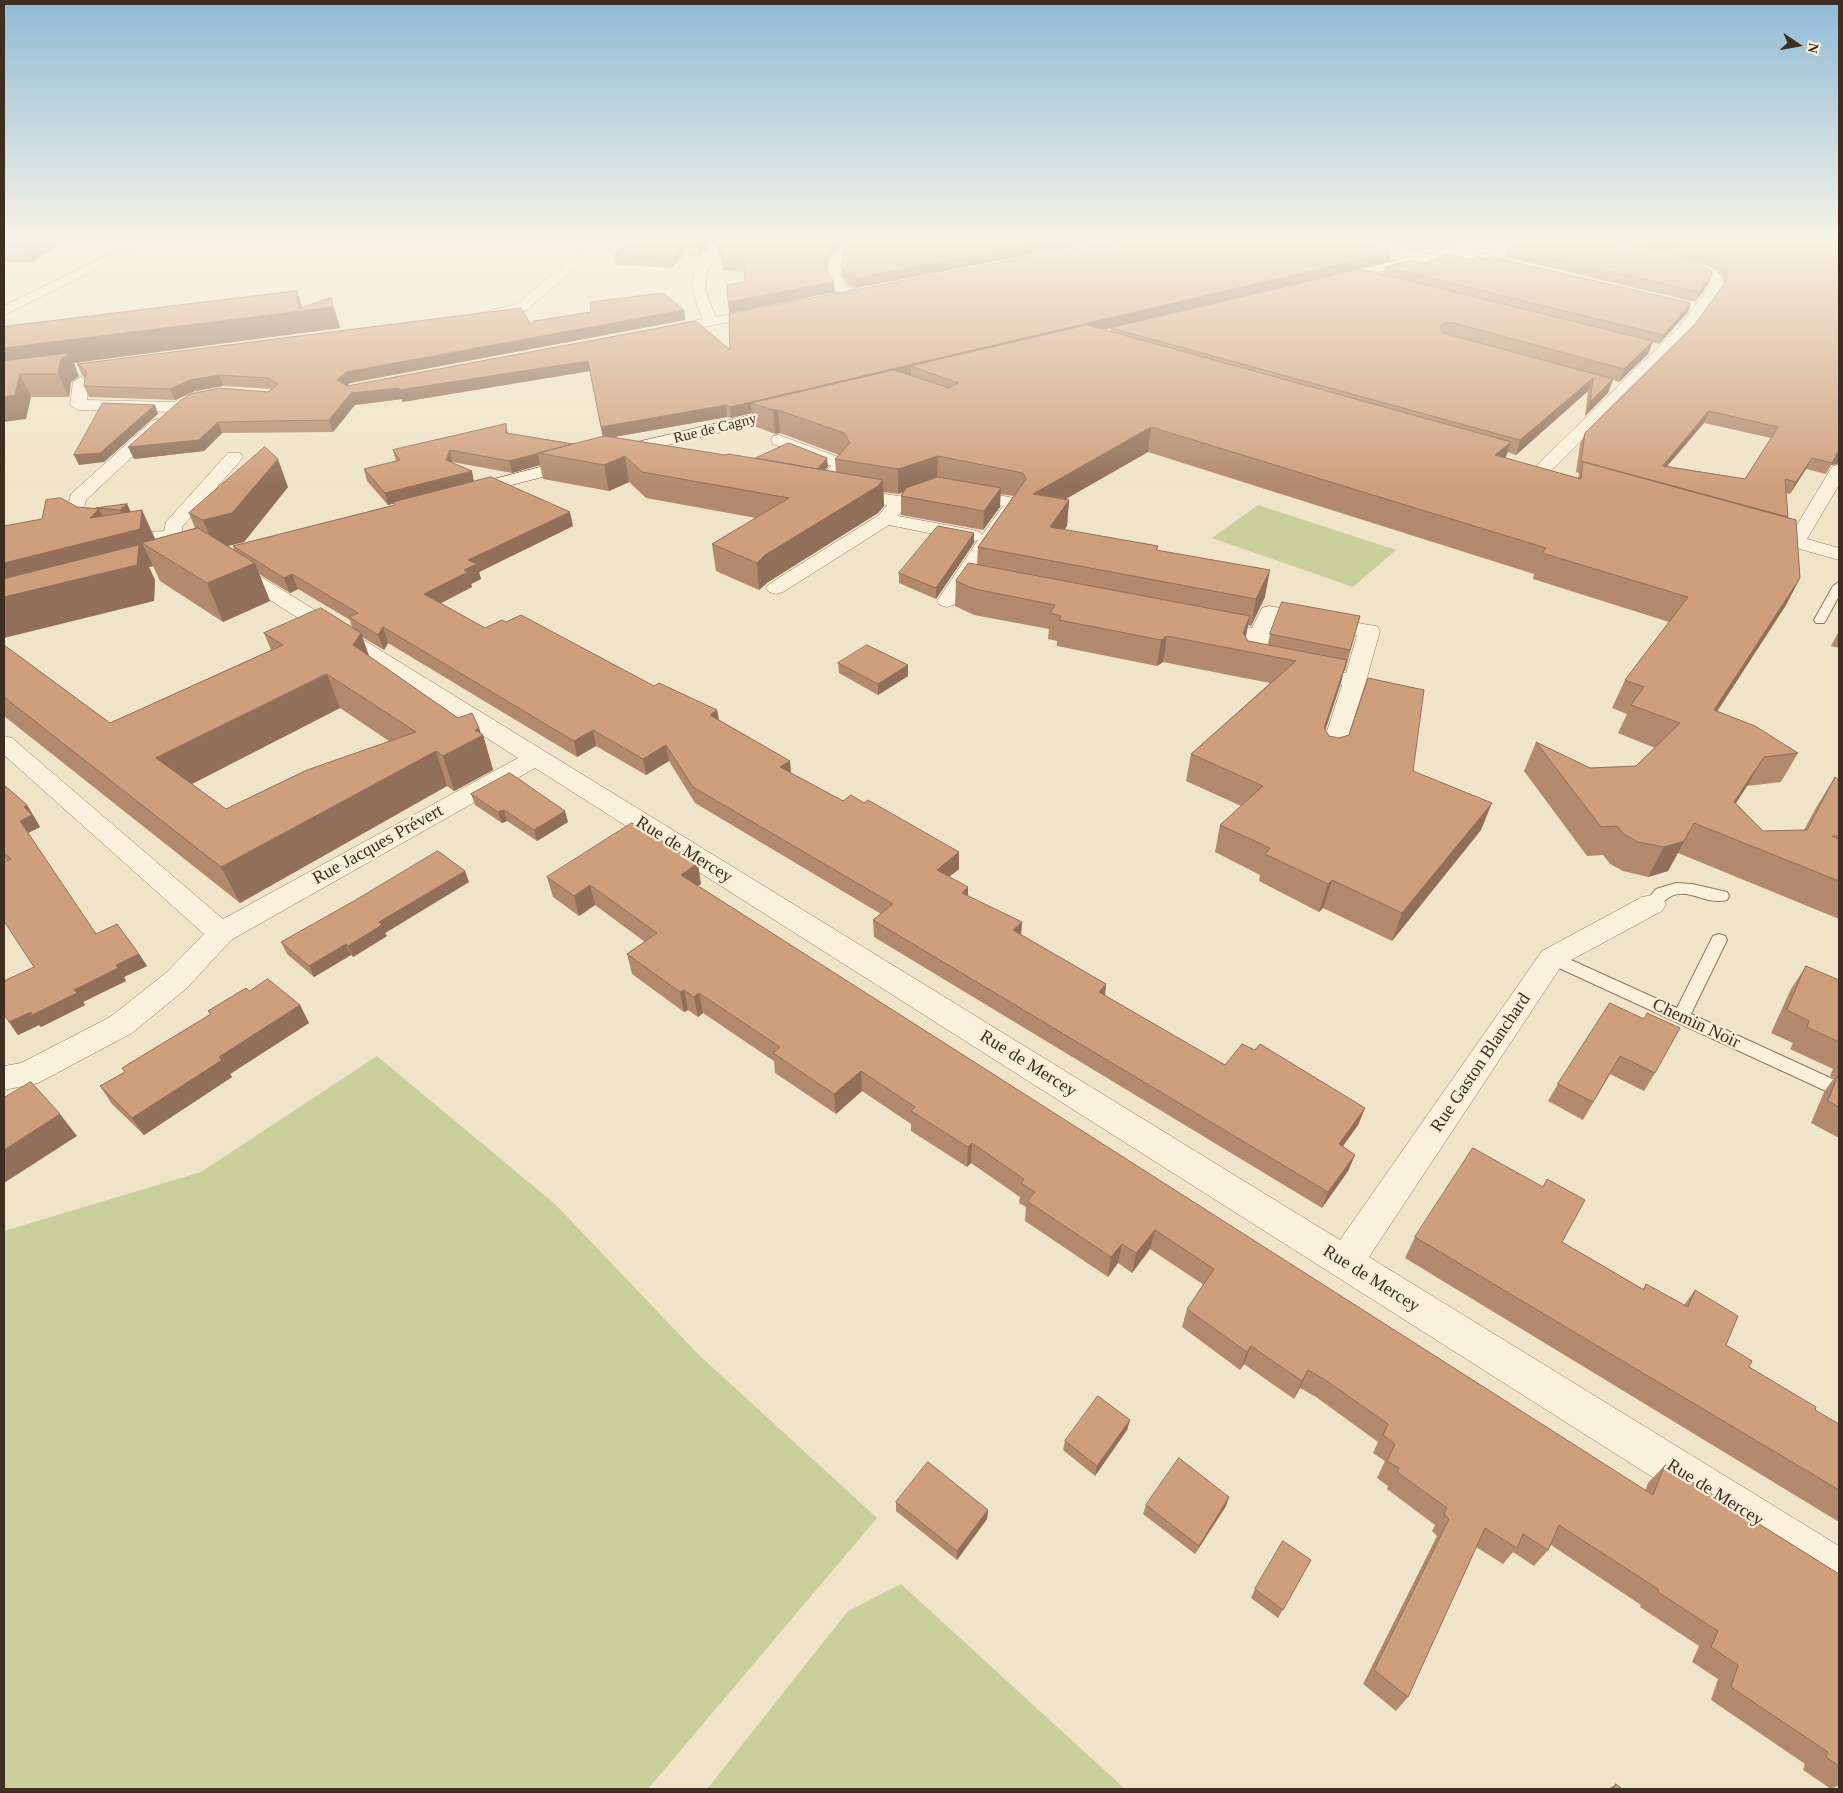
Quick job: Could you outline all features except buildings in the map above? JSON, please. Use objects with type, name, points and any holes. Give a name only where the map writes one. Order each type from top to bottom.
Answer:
[{"type":"street","points":[[644,335],[719,321]]},
{"type":"street","points":[[1543,469],[1685,329],[1688,321]]},
{"type":"street","points":[[1643,346],[1663,351]]},
{"type":"street","points":[[80,374],[78,405],[178,407]]},
{"type":"street","points":[[1605,385],[1623,390]]},
{"type":"street","points":[[220,392],[199,395],[178,407],[76,498],[75,514],[82,526],[99,534],[124,538],[174,536],[172,526],[234,457]]},
{"type":"street","name":"Rue de Cagny","points":[[444,497],[808,406]]},
{"type":"street","points":[[779,440],[838,463],[840,466],[811,487],[899,502],[937,488],[1014,503],[947,601]]},
{"type":"street","points":[[604,456],[666,461]]},
{"type":"street","points":[[1524,464],[1562,475]]},
{"type":"street","points":[[1796,542],[1839,470]]},
{"type":"street","points":[[776,588],[886,519],[899,502]]},
{"type":"street","points":[[886,519],[989,539]]},
{"type":"street","points":[[1750,529],[1839,554]]},
{"type":"street","name":"Rue de Mercey","points":[[174,536],[221,555],[234,569],[1839,1571]]},
{"type":"street","points":[[186,564],[221,555]]},
{"type":"street","points":[[961,579],[999,586]]},
{"type":"street","points":[[1331,756],[1355,681],[1369,631],[1270,612],[1251,660],[1355,681]]},
{"type":"street","points":[[1192,623],[1259,636]]},
{"type":"street","points":[[4,743],[220,933]]},
{"type":"street","name":"Rue Jacques Prévert","points":[[4,1078],[27,1074],[121,1025],[177,980],[220,933],[536,758]]},
{"type":"street","name":"Rue Gaston Blanchard","points":[[1346,1262],[1552,958],[1652,904]]},
{"type":"lane","points":[[1820,620],[1839,586]]},
{"type":"lane","points":[[1652,904],[1662,892],[1677,889],[1700,890],[1721,896]]},
{"type":"lane","points":[[1681,1017],[1719,940]]},
{"type":"lane","name":"Chemin Noir","points":[[1552,958],[1839,1090]]},
{"type":"green space","points":[[1258,505],[1396,550],[1353,587],[1212,538]]},
{"type":"green space","points":[[377,1056],[555,1204],[698,1354],[877,1518],[648,1789],[4,1789],[4,1231],[201,1172]]},
{"type":"green space","points":[[901,1584],[1125,1789],[707,1789],[848,1611]]}]
